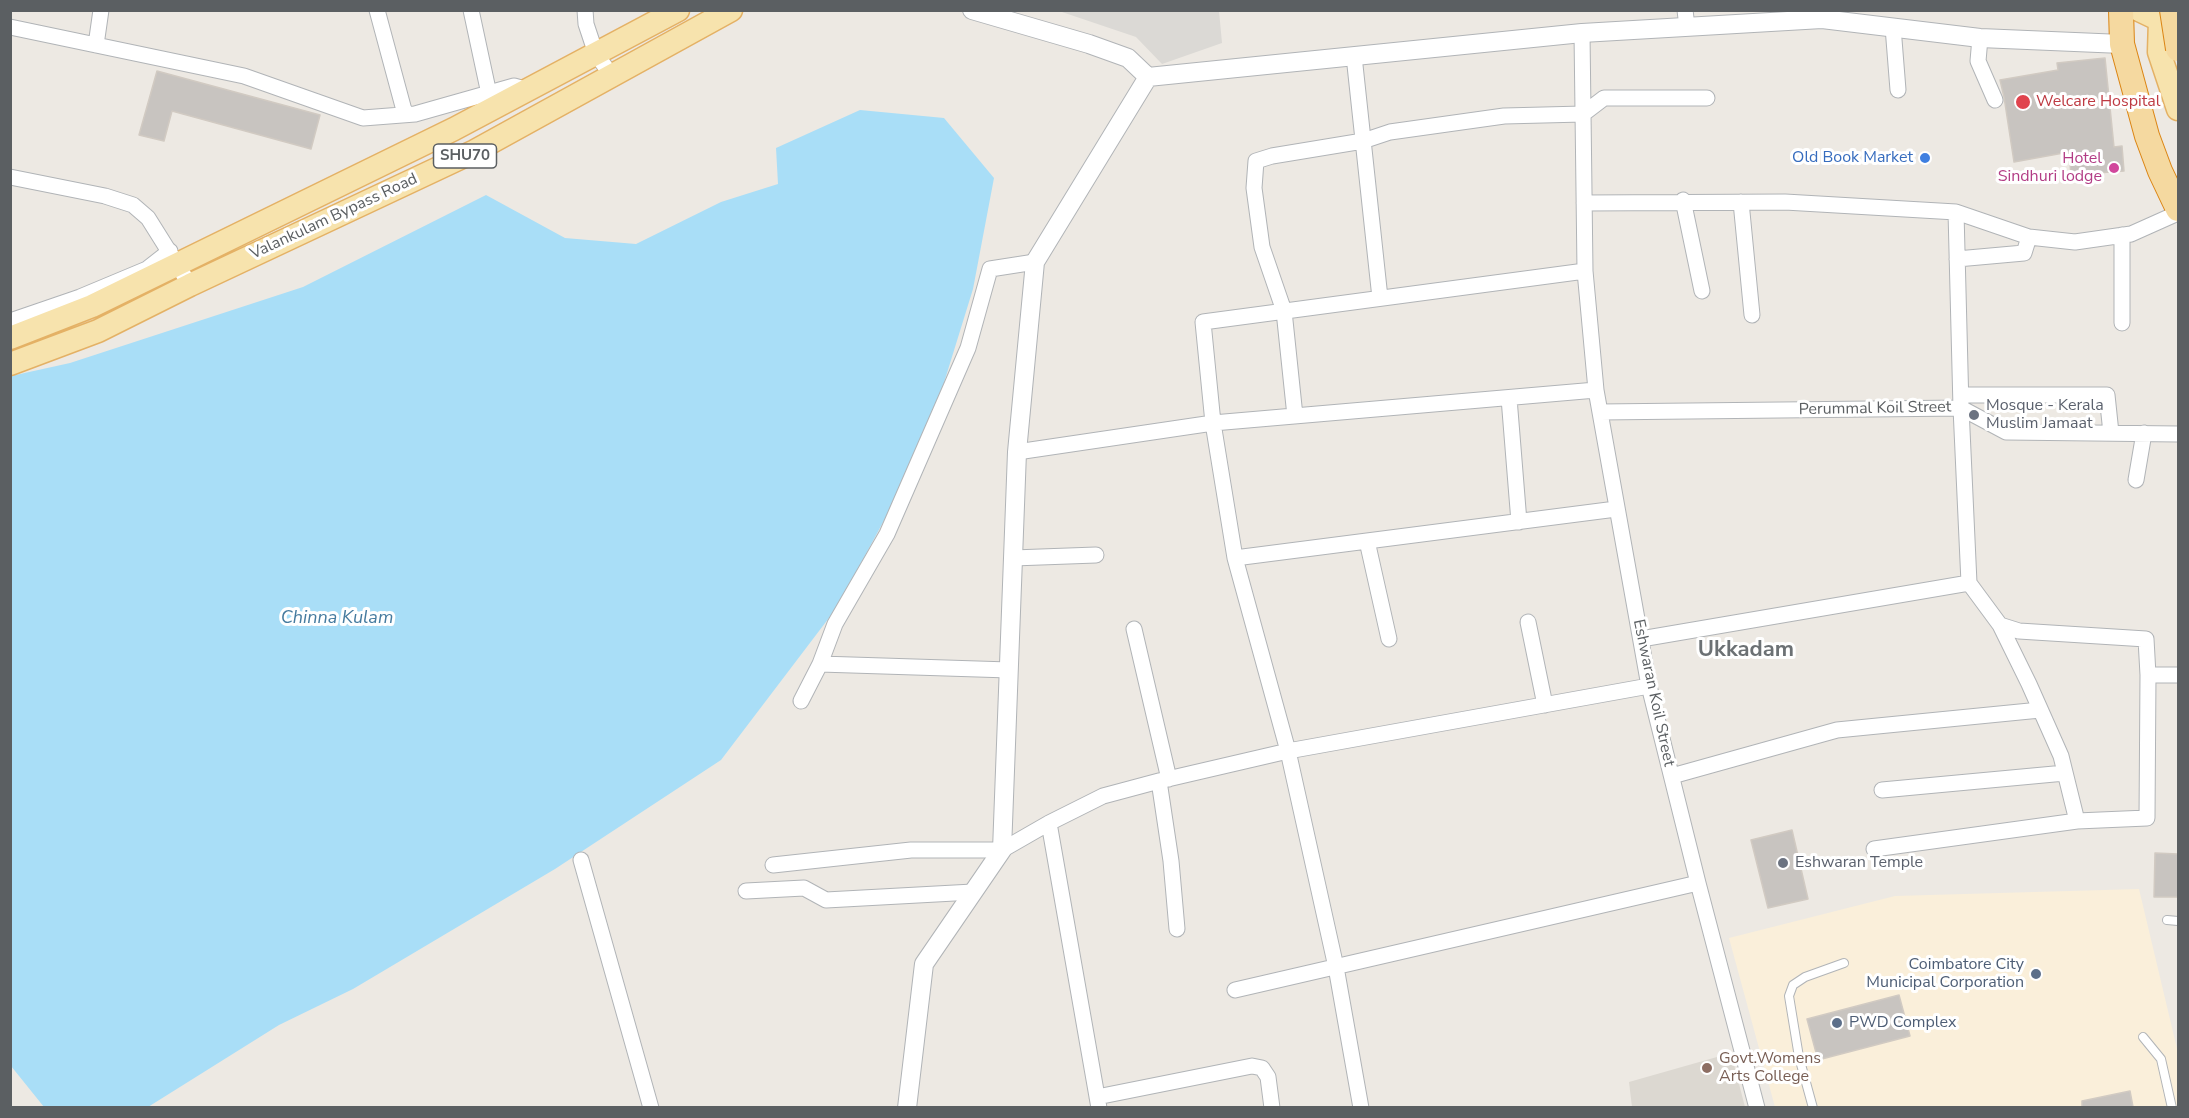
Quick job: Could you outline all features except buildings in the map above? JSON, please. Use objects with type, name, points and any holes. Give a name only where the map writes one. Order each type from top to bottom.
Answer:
[{"type":"highway","points":[[2121,10],[2122,44],[2147,136],[2178,211]]},
{"type":"highway","points":[[2170,17],[2178,49]]},
{"type":"main road","name":"Valankulam Bypass Road","points":[[174,258],[454,129],[678,10]]},
{"type":"main road","name":"Valankulam Bypass Road","points":[[190,285],[475,151],[731,10]]},
{"type":"main road","points":[[2139,10],[2170,17],[2159,52],[2178,109]]},
{"type":"main road","name":"SHU70","points":[[10,338],[92,306],[174,258]]},
{"type":"main road","name":"SHU70","points":[[10,364],[98,332],[190,285]]},
{"type":"street","points":[[96,45],[101,10]]},
{"type":"street","points":[[377,10],[405,114]]},
{"type":"street","points":[[471,10],[489,94]]},
{"type":"street","points":[[585,10],[586,24],[596,54],[612,76]]},
{"type":"street","points":[[972,10],[1089,44],[1128,58],[1148,78]]},
{"type":"street","points":[[1148,78],[1582,33],[1686,19],[1774,16],[1822,19],[1845,16],[1893,27],[1980,38],[2122,44]]},
{"type":"street","points":[[10,27],[244,76],[363,118],[415,114],[514,86],[528,90]]},
{"type":"street","points":[[1893,27],[1898,90]]},
{"type":"street","name":"Eshwaran Koil Street","points":[[1582,33],[1585,271],[1596,390],[1649,686],[1757,1107]]},
{"type":"street","points":[[1980,38],[1978,61],[1995,100]]},
{"type":"street","points":[[1354,56],[1380,298]]},
{"type":"street","points":[[1002,850],[1017,452],[1035,262],[1148,78]]},
{"type":"street","points":[[1295,416],[1284,311],[1262,247],[1254,188],[1256,161],[1293,152],[1363,141],[1390,132],[1504,116],[1583,114],[1604,98],[1707,98]]},
{"type":"street","points":[[10,177],[105,196],[133,205],[148,218],[190,285]]},
{"type":"street","points":[[1683,201],[1702,291]]},
{"type":"street","points":[[1741,202],[1752,315]]},
{"type":"street","points":[[1584,203],[1785,202],[1956,212],[2029,237],[2075,242],[2131,234],[2178,211]]},
{"type":"street","points":[[1956,212],[1969,583],[2000,625],[2061,756],[2077,821]]},
{"type":"street","points":[[2122,235],[2122,323]]},
{"type":"street","points":[[1957,259],[2024,253],[2029,237]]},
{"type":"street","points":[[10,321],[80,297],[174,258]]},
{"type":"street","points":[[801,701],[820,664],[835,624],[887,534],[968,348],[990,269],[1035,262]]},
{"type":"street","points":[[1361,1107],[1336,966],[1288,751],[1235,558],[1213,423],[1203,322],[1585,271]]},
{"type":"street","points":[[1017,452],[1213,423],[1596,390]]},
{"type":"street","points":[[1961,401],[2107,395],[2111,433]]},
{"type":"street","points":[[1509,398],[1519,522]]},
{"type":"street","name":"Perummal Koil Street","points":[[1600,412],[1961,401],[2006,432],[2178,434]]},
{"type":"street","points":[[2136,480],[2144,433]]},
{"type":"street","points":[[1235,558],[1616,509]]},
{"type":"street","points":[[1367,541],[1389,639]]},
{"type":"street","points":[[1013,558],[1096,555]]},
{"type":"street","points":[[1641,639],[1969,583]]},
{"type":"street","points":[[1528,622],[1545,705]]},
{"type":"street","points":[[1874,849],[2077,821],[2147,818],[2146,639],[2019,631],[2000,625]]},
{"type":"street","points":[[1134,629],[1164,780],[1177,929]]},
{"type":"street","points":[[820,664],[1009,670]]},
{"type":"street","points":[[2148,675],[2178,675]]},
{"type":"street","points":[[907,1107],[924,964],[1002,850],[1049,823],[1103,796],[1288,751],[1649,686]]},
{"type":"street","points":[[1672,777],[1837,729],[2040,710]]},
{"type":"street","points":[[1882,790],[2065,772]]},
{"type":"street","points":[[1049,823],[1098,1102],[1252,1066],[1262,1068],[1268,1077],[1272,1107]]},
{"type":"street","points":[[773,865],[911,850],[1002,850]]},
{"type":"street","points":[[581,860],[651,1107]]},
{"type":"street","points":[[1235,990],[1698,883]]},
{"type":"street","points":[[746,891],[804,888],[826,900],[973,892]]},
{"type":"lane","points":[[2168,920],[2178,921]]},
{"type":"lane","points":[[1813,1107],[1799,1057],[1789,996],[1793,985],[1805,977],[1844,963]]},
{"type":"lane","points":[[2143,1037],[2161,1059],[2172,1107]]},
{"type":"shaded area","points":[[1059,11],[1219,11],[1222,43],[1162,64],[1136,37]]},
{"type":"shaded area","name":"Coimbatore City Municipal Corporation","points":[[2139,889],[2178,1053],[2178,1107],[1775,1107],[1729,938],[1895,896]]},
{"type":"shaded area","name":"Govt.Womens Arts College","points":[[1731,1053],[1745,1107],[1632,1107],[1629,1082]]},
{"type":"water","name":"Chinna Kulam","points":[[860,110],[944,118],[994,178],[973,289],[925,444],[838,606],[721,760],[555,869],[353,989],[279,1025],[148,1107],[44,1107],[11,1066],[11,376],[70,363],[303,287],[486,195],[565,238],[636,244],[721,202],[778,184],[776,148]]},
{"type":"place","name":"Welcare Hospital","points":[[2023,102]]},
{"type":"place","name":"Old Book Market","points":[[1925,158]]},
{"type":"place","name":"Hotel Sindhuri lodge","points":[[2114,168]]},
{"type":"place","name":"Mosque - Kerala Muslim Jamaat","points":[[1974,415]]},
{"type":"place","name":"Eshwaran Temple","points":[[1783,863]]},
{"type":"place","name":"Coimbatore City Municipal Corporation","points":[[2036,974]]},
{"type":"place","name":"PWD Complex","points":[[1837,1023]]},
{"type":"place","name":"Govt.Womens Arts College","points":[[1707,1068]]},
{"type":"district","name":"Ukkadam","points":[[1746,651]]}]
